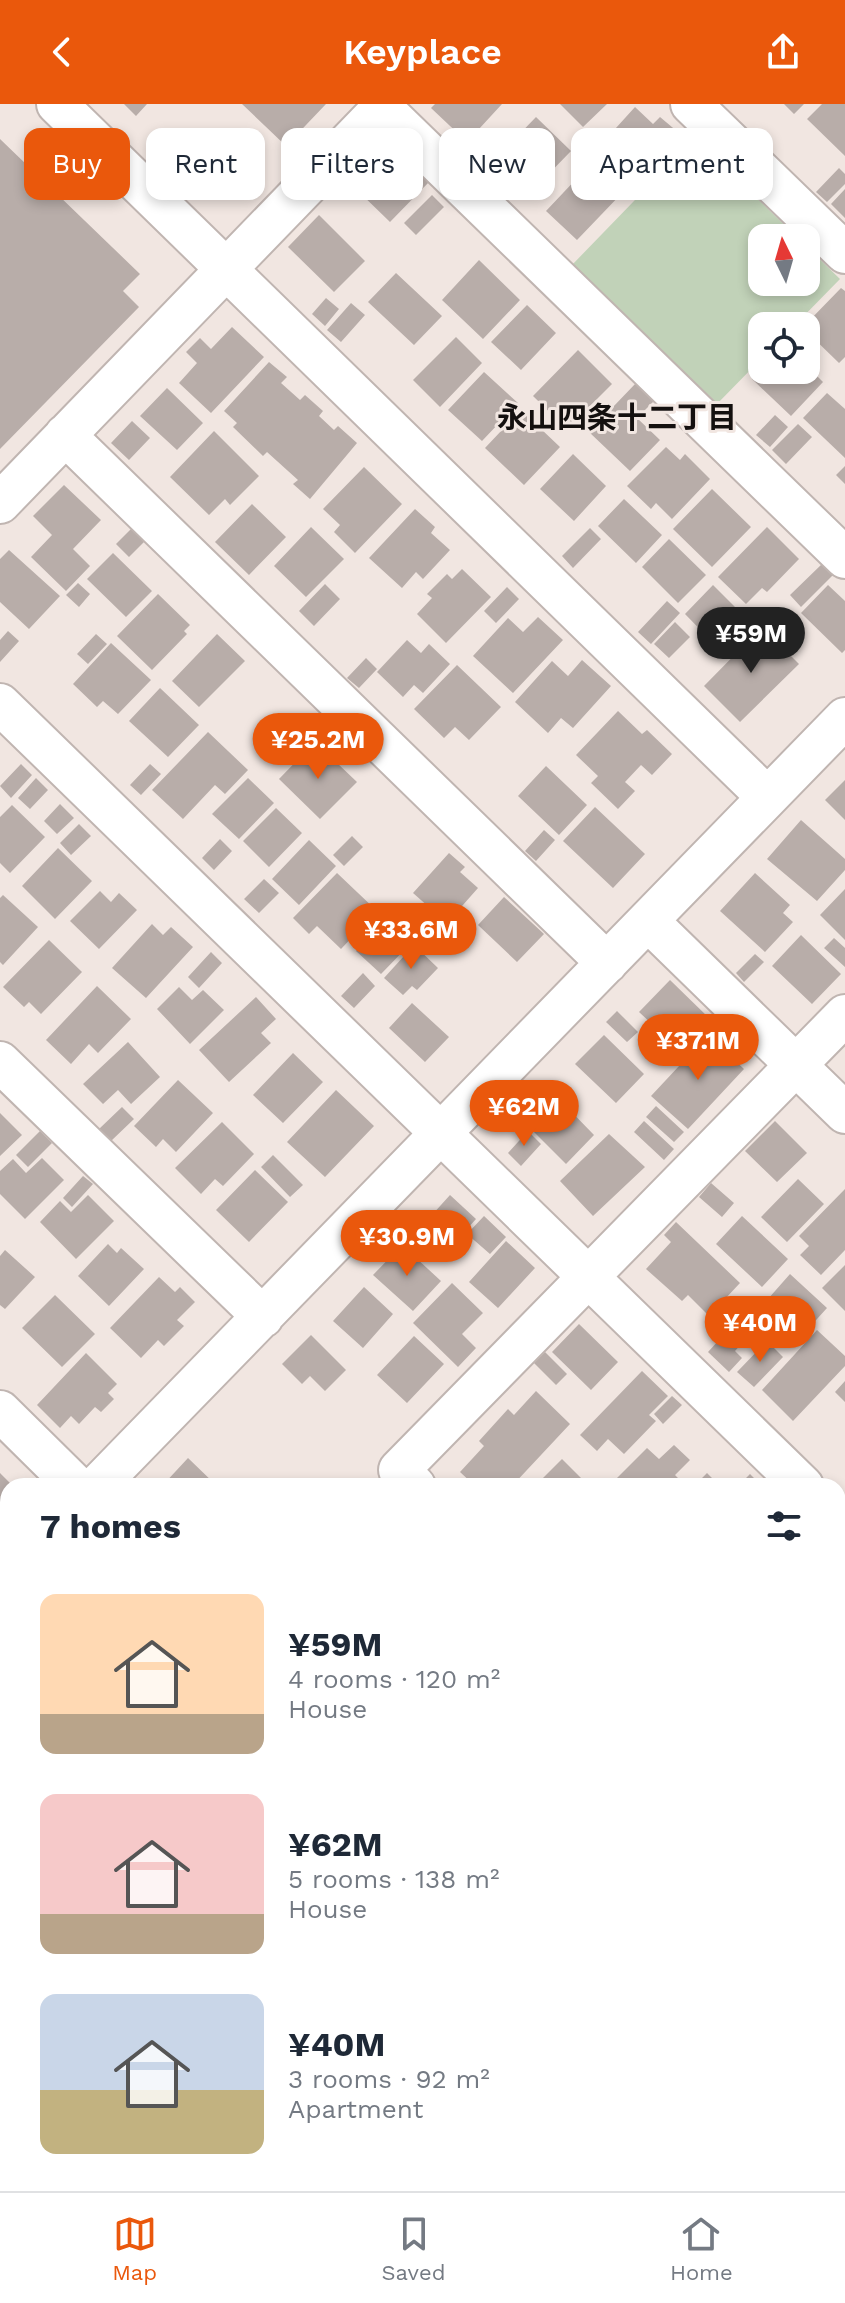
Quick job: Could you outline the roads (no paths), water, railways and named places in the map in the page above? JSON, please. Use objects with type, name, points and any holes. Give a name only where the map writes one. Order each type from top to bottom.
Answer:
[{"type":"street","points":[[57,104],[225,272],[767,797]]},
{"type":"street","points":[[691,104],[845,253]]},
{"type":"street","points":[[0,503],[384,106],[845,558]]},
{"type":"street","points":[[65,435],[607,963]]},
{"type":"street","points":[[0,704],[795,1478]]},
{"type":"street","points":[[105,1478],[845,718]]},
{"type":"street","points":[[648,921],[845,1113]]},
{"type":"street","points":[[407,1478],[399,1470],[845,1015]]},
{"type":"street","points":[[0,1062],[263,1317]]},
{"type":"street","points":[[0,1411],[68,1478]]},
{"type":"district","name":"永山四条十二丁目","points":[[617,418]]}]
